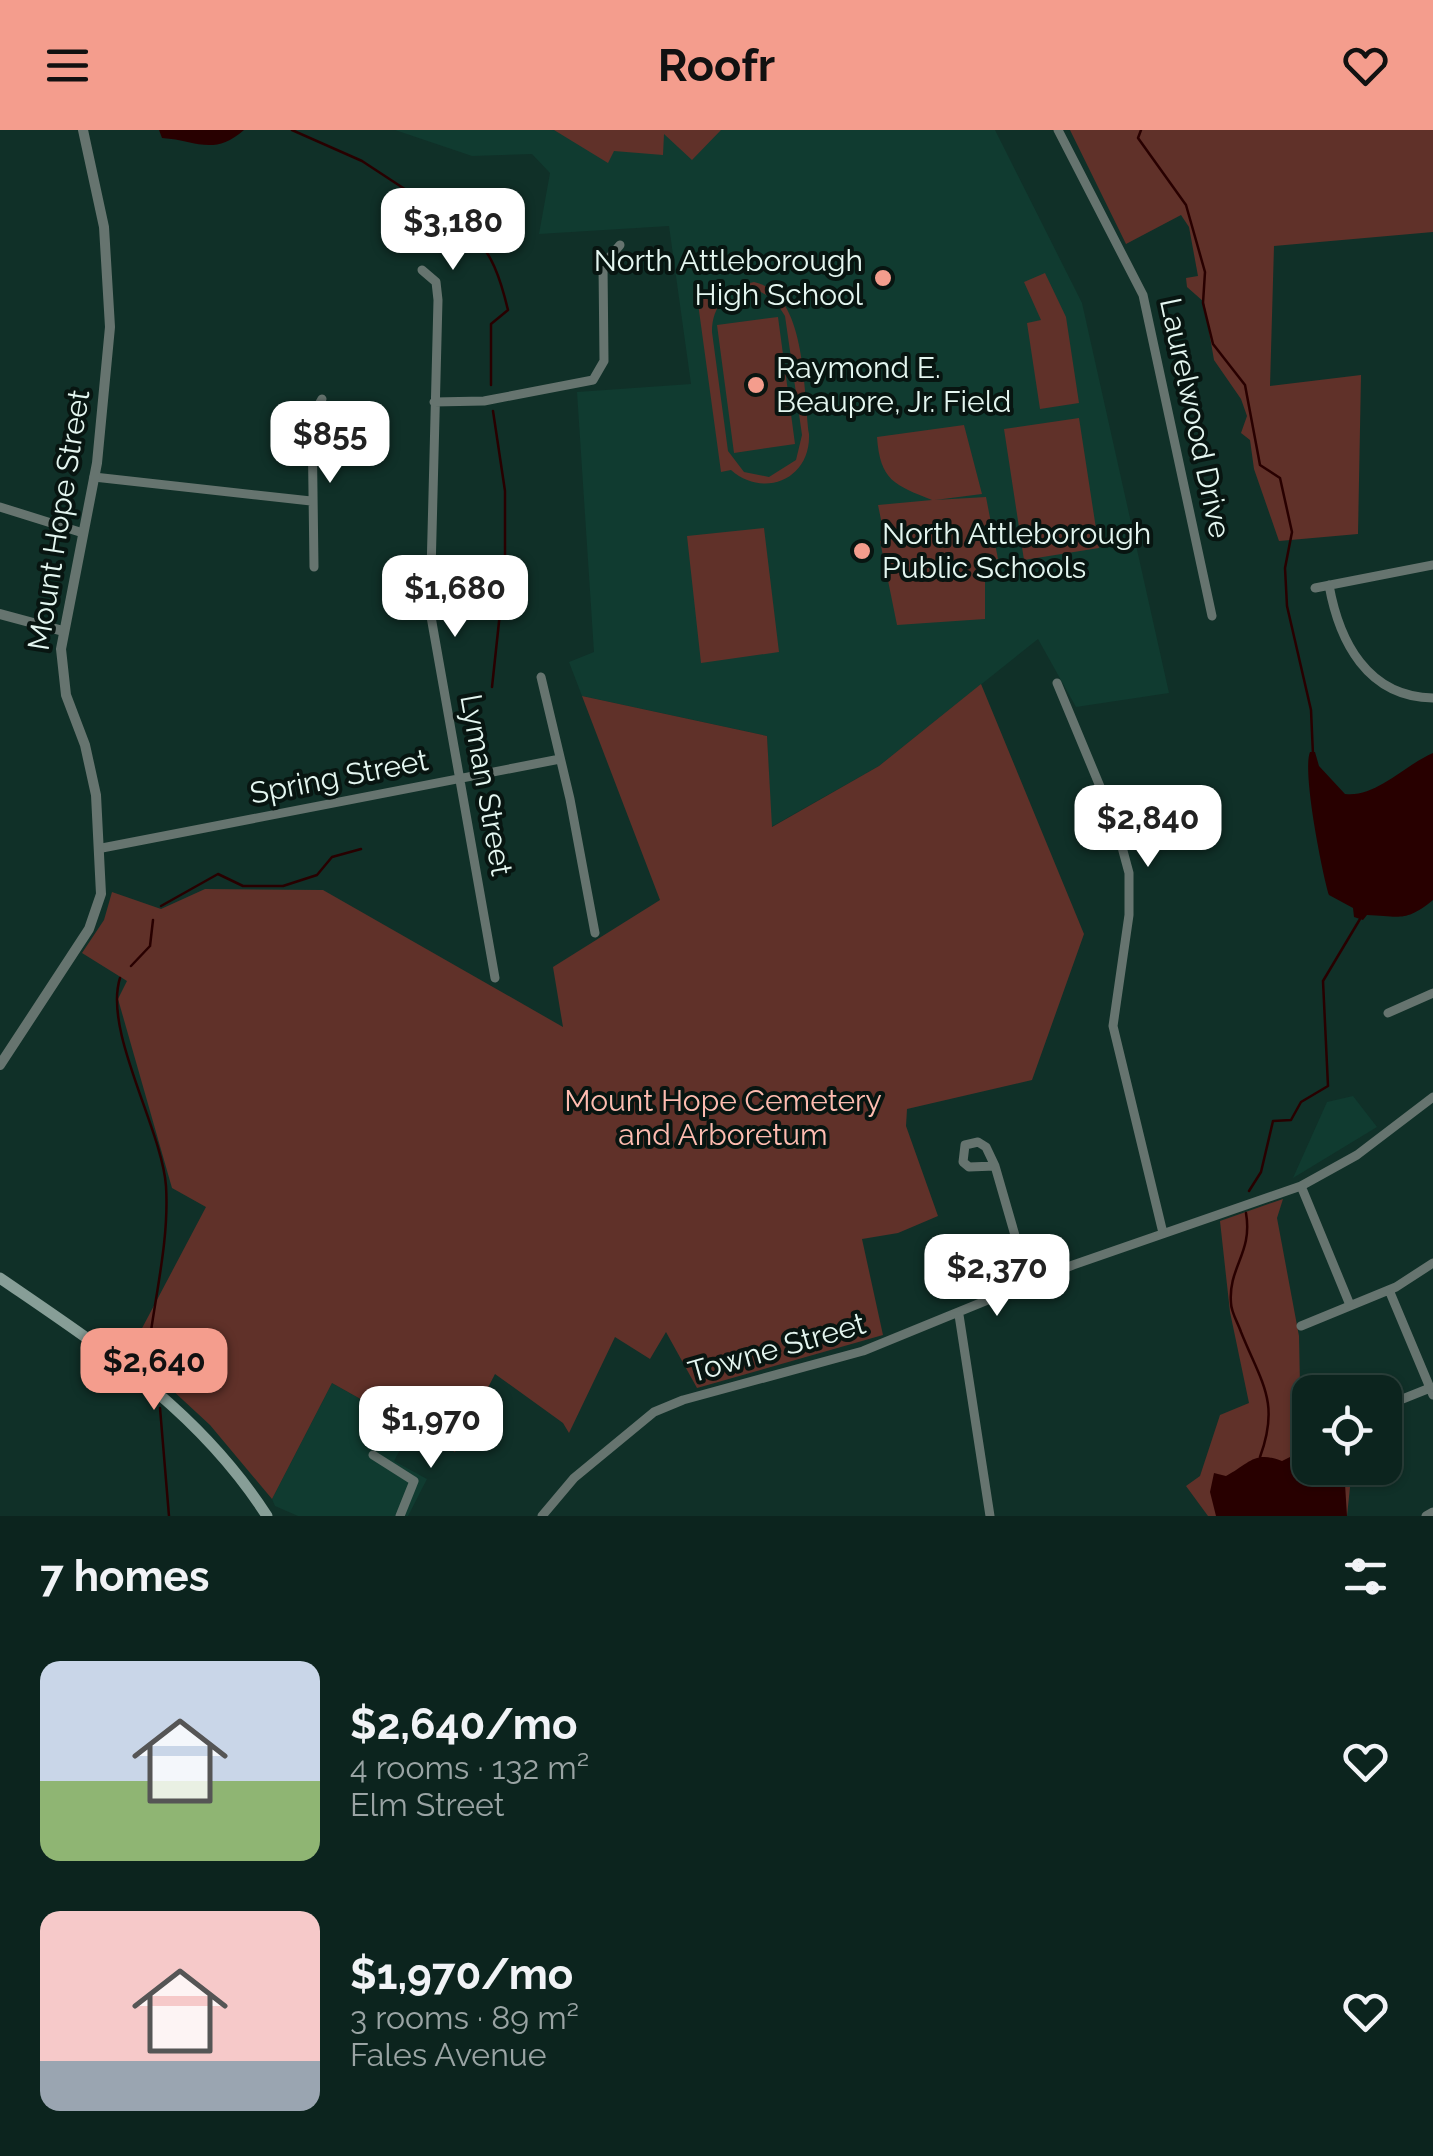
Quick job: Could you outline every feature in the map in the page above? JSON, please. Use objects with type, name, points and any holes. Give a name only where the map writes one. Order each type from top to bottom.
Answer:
[{"type":"main road","points":[[0,1278],[172,1402],[232,1466],[267,1516]]},
{"type":"street","name":"Mount Hope Street","points":[[0,1065],[89,929],[101,894],[102,848],[92,770],[62,673],[63,631],[94,477],[108,364],[110,298],[104,227],[83,130]]},
{"type":"street","name":"Laurelwood Drive","points":[[1058,130],[1142,295],[1212,616]]},
{"type":"street","points":[[434,402],[484,401],[593,380],[604,361],[602,265],[620,245]]},
{"type":"street","name":"Lyman Street","points":[[422,270],[436,282],[438,300],[430,611],[495,978]]},
{"type":"street","points":[[314,567],[312,418],[322,399]]},
{"type":"street","points":[[94,477],[311,501]]},
{"type":"street","points":[[0,507],[84,533]]},
{"type":"street","points":[[1315,588],[1433,565]]},
{"type":"street","points":[[1329,585],[1338,626],[1350,651],[1370,674],[1396,691],[1433,698]]},
{"type":"street","points":[[0,614],[63,631]]},
{"type":"street","points":[[541,677],[595,933]]},
{"type":"street","points":[[1057,683],[1116,825],[1129,873],[1129,915],[1113,1026],[1164,1233]]},
{"type":"street","name":"Spring Street","points":[[102,848],[560,759]]},
{"type":"street","points":[[1388,1013],[1433,993]]},
{"type":"street","name":"Towne Street","points":[[542,1516],[574,1478],[654,1412],[683,1400],[864,1352],[1029,1284],[1301,1186],[1356,1155],[1433,1097]]},
{"type":"street","points":[[995,1166],[1029,1284]]},
{"type":"street","points":[[1301,1186],[1350,1304]]},
{"type":"street","points":[[1301,1326],[1389,1290],[1433,1263]]},
{"type":"street","points":[[1389,1290],[1431,1392],[1402,1401]]},
{"type":"street","points":[[958,1315],[990,1516]]},
{"type":"street","points":[[373,1455],[414,1481],[400,1516]]},
{"type":"street","points":[[1426,1516],[1433,1512]]},
{"type":"shaded area","points":[[159,130],[244,130],[223,143],[204,145],[162,138]]},
{"type":"shaded area","name":"North Attleborough Public Schools","points":[[395,130],[995,130],[1082,303],[1169,693],[1076,707],[1038,639],[879,766],[771,827],[767,736],[582,696],[569,662],[594,652],[577,392],[691,384],[669,226],[539,234],[550,173],[532,154],[472,156]]},
{"type":"shaded area","points":[[1310,752],[1315,752],[1319,766],[1345,794],[1379,786],[1433,753],[1433,900],[1408,915],[1367,915],[1363,920],[1354,917],[1353,908],[1329,895],[1311,800]]},
{"type":"shaded area","points":[[1353,1096],[1377,1127],[1293,1178],[1327,1102]]},
{"type":"shaded area","points":[[332,1383],[412,1428],[394,1461],[427,1479],[408,1516],[298,1516],[275,1506],[272,1499]]},
{"type":"shaded area","points":[[1292,1456],[1292,1485],[1345,1485],[1347,1516],[1216,1516],[1210,1492],[1214,1473],[1226,1476],[1258,1458],[1282,1461]]},
{"type":"green space","points":[[554,130],[721,130],[692,160],[664,134],[663,155],[614,151],[608,163]]},
{"type":"green space","points":[[1070,130],[1433,130],[1433,232],[1274,246],[1270,386],[1361,375],[1358,534],[1279,541],[1254,469],[1250,440],[1241,433],[1247,416],[1241,399],[1214,360],[1204,302],[1187,287],[1186,278],[1198,276],[1189,227],[1181,215],[1126,244]]},
{"type":"green space","points":[[1045,273],[1066,317],[1079,403],[1040,409],[1027,323],[1041,320],[1024,282]]},
{"type":"green space","points":[[754,282],[771,290],[784,304],[793,323],[803,369],[808,450],[794,473],[783,480],[757,483],[731,470],[721,472],[697,296],[707,295],[709,306],[725,289]],"holes":[[[757,290],[774,299],[785,316],[802,435],[796,460],[769,477],[744,472],[728,451],[712,332],[715,313],[730,295]]]},
{"type":"green space","name":"Raymond E. Beaupre, Jr. Field","points":[[778,317],[795,444],[734,453],[717,325]]},
{"type":"green space","points":[[1079,418],[1099,548],[1024,560],[1004,429]]},
{"type":"green space","points":[[964,425],[982,494],[935,500],[986,497],[998,559],[978,561],[985,574],[985,619],[897,625],[880,541],[885,539],[878,505],[932,500],[892,479],[882,463],[877,437]]},
{"type":"green space","points":[[764,528],[779,652],[701,663],[687,536]]},
{"type":"green space","name":"Mount Hope Cemetery and Arboretum","points":[[981,684],[1084,934],[1032,1080],[907,1109],[906,1126],[938,1216],[898,1233],[862,1239],[883,1335],[697,1388],[666,1332],[650,1359],[615,1337],[569,1433],[563,1423],[495,1374],[455,1452],[332,1383],[272,1499],[210,1425],[130,1351],[206,1207],[172,1188],[118,999],[127,981],[82,953],[104,920],[112,892],[161,909],[205,889],[323,890],[563,1027],[553,967],[660,900],[582,696],[767,736],[772,827],[879,766]]},
{"type":"green space","points":[[1283,1199],[1277,1218],[1299,1336],[1300,1375],[1292,1375],[1292,1485],[1350,1485],[1347,1516],[1208,1516],[1186,1486],[1200,1476],[1220,1415],[1249,1403],[1230,1312],[1220,1221]]},
{"type":"waterway","points":[[292,130],[362,161],[458,224]]},
{"type":"waterway","points":[[1141,130],[1138,138],[1186,205],[1205,272],[1203,303],[1213,344],[1245,385],[1260,465],[1280,478],[1292,532],[1285,568],[1287,606],[1311,710],[1313,755]]},
{"type":"waterway","points":[[468,231],[489,257],[508,310],[491,324],[491,385]]},
{"type":"waterway","points":[[492,687],[505,566],[505,491],[493,411]]},
{"type":"waterway","points":[[161,906],[218,874],[243,886],[283,886],[317,875],[332,857],[361,849]]},
{"type":"waterway","points":[[1249,1191],[1261,1172],[1273,1121],[1291,1120],[1301,1102],[1328,1086],[1323,981],[1360,919]]},
{"type":"waterway","points":[[131,966],[150,946],[153,920]]},
{"type":"waterway","points":[[120,978],[119,1025],[155,1137],[166,1186],[164,1240],[151,1331]]},
{"type":"waterway","points":[[1246,1213],[1246,1239],[1233,1279],[1231,1303],[1266,1393],[1268,1422],[1260,1457]]},
{"type":"waterway","points":[[160,1408],[169,1516]]},
{"type":"place","name":"North Attleborough High School","points":[[883,278]]},
{"type":"place","name":"Raymond E. Beaupre, Jr. Field","points":[[756,385]]},
{"type":"place","name":"North Attleborough Public Schools","points":[[862,551]]}]
